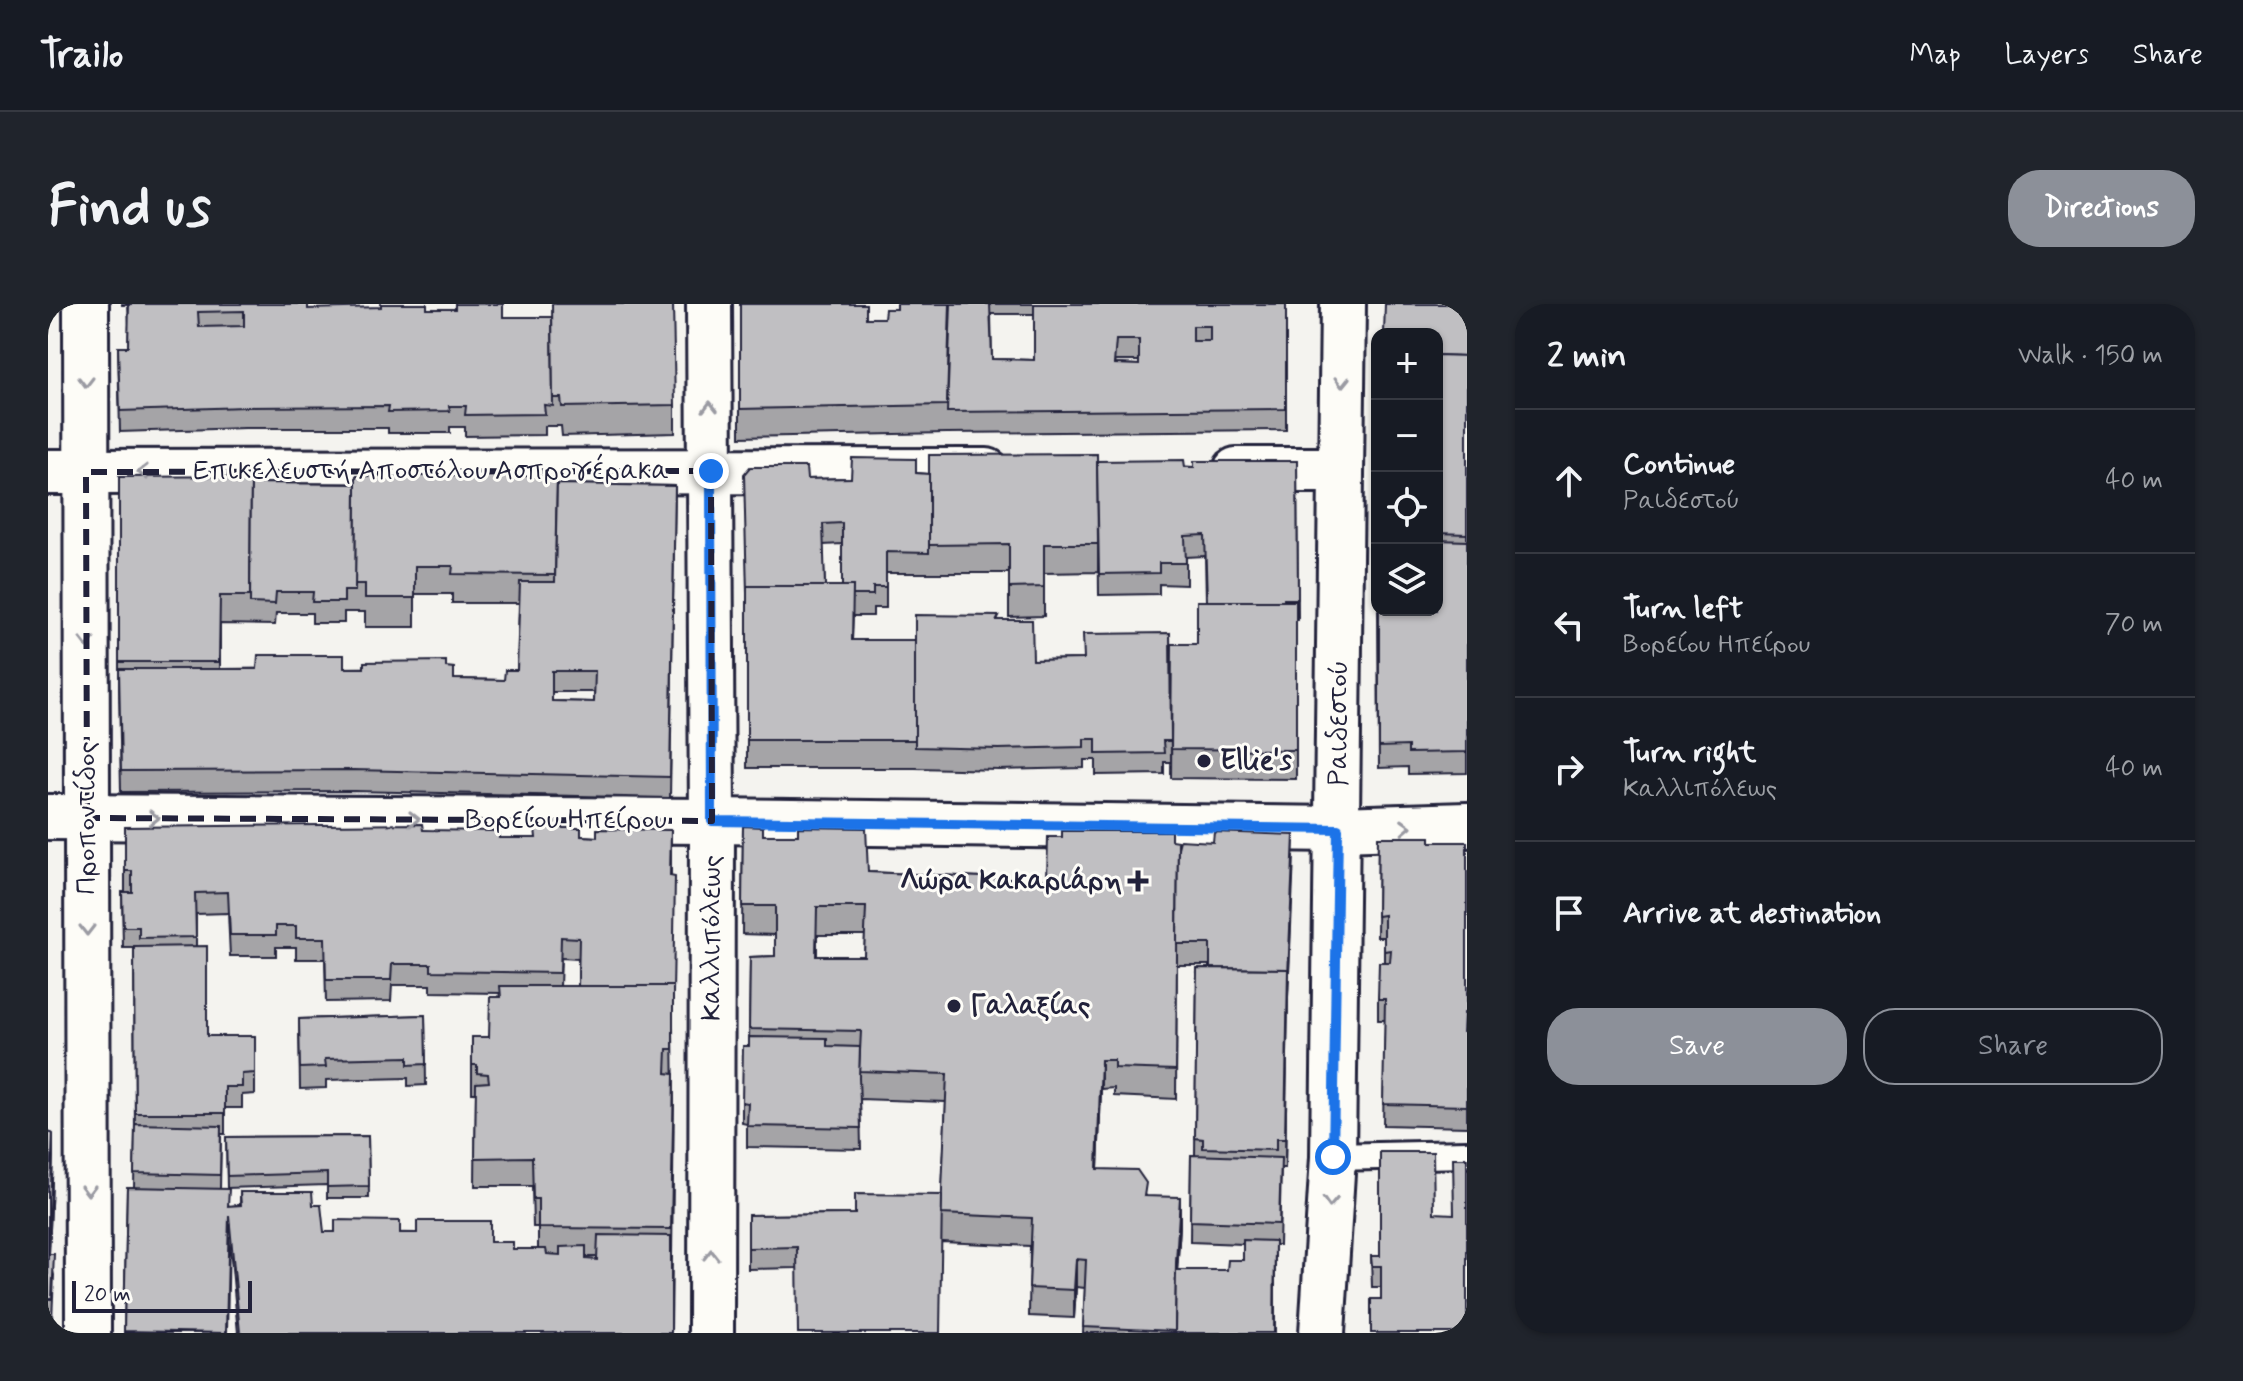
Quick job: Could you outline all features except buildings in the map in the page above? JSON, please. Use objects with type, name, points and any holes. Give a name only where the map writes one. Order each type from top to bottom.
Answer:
[{"type":"street","name":"Προποντίδος","points":[[86,304],[67,472],[68,818],[88,1333]]},
{"type":"street","name":"Καλλιπόλεως","points":[[709,304],[711,1333]]},
{"type":"street","name":"Ραιδεστού","points":[[1322,1333],[1333,1157],[1343,304]]},
{"type":"street","points":[[1199,470],[1341,470]]},
{"type":"street","name":"Επικελευστή Αποστόλου Ασπρογέρακα","points":[[67,472],[1026,471]]},
{"type":"street","name":"Βορείου Ηπείρου","points":[[68,818],[712,821],[1338,829],[1467,825]]},
{"type":"lane","points":[[1333,1157],[1467,1154]]},
{"type":"highlighted area","points":[[711,471],[712,821],[87,818],[86,472]]},
{"type":"place","name":"Ellie's","points":[[1204,761]]},
{"type":"place","name":"Λώρα Κακαριάρη","points":[[1138,881]]},
{"type":"place","name":"Γαλαξίας","points":[[954,1006]]},
{"type":"route","points":[[711,471],[712,821],[1338,829],[1333,1157]]}]
